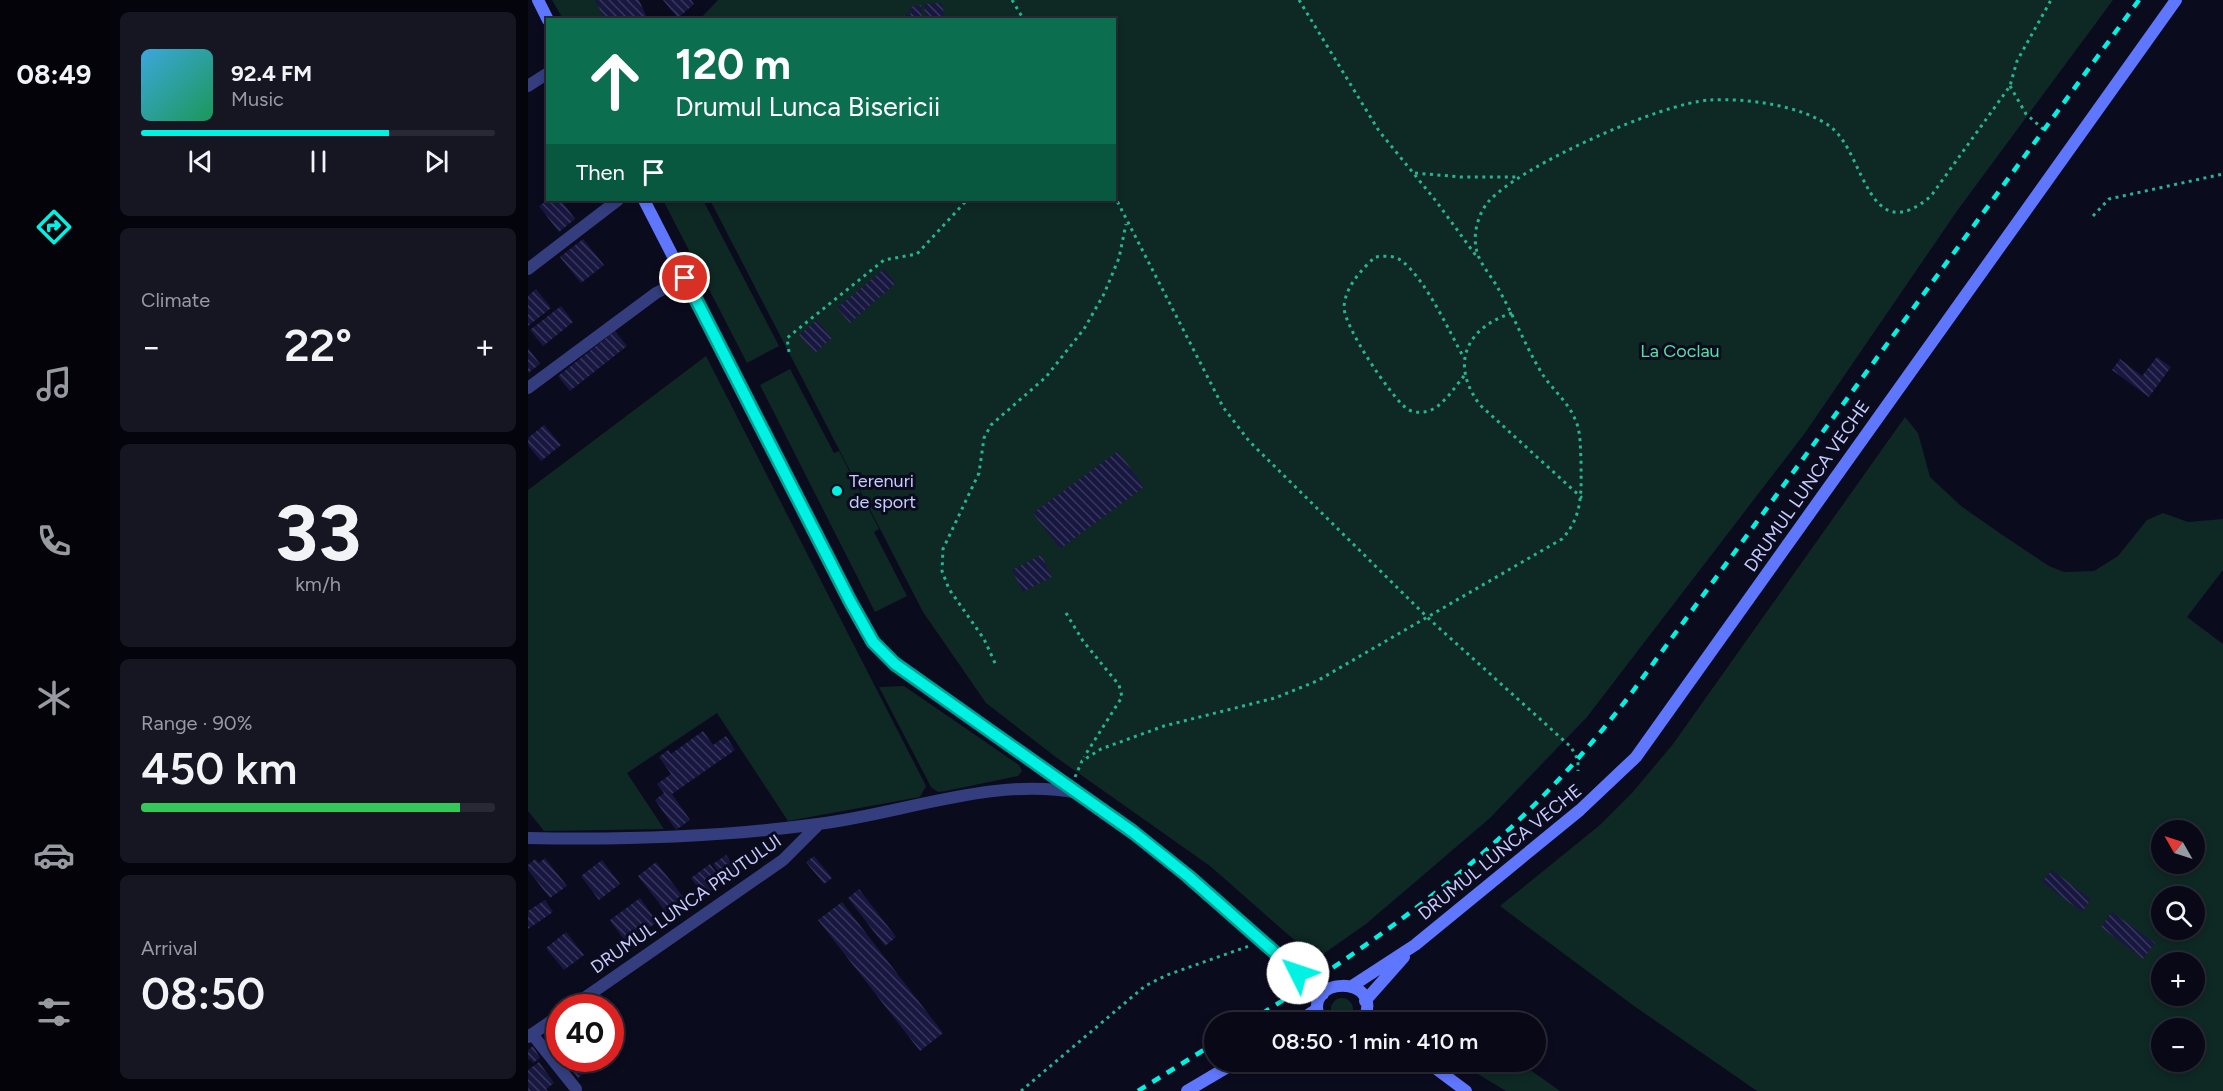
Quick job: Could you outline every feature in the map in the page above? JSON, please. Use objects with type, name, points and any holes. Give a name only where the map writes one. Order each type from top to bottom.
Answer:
[{"type":"street","points":[[538,0],[547,18]]},
{"type":"street","name":"DRUMUL LUNCA VECHE","points":[[1323,994],[1336,985],[1352,986],[1415,945],[1580,810],[1636,757],[2176,0]]},
{"type":"street","points":[[528,86],[546,74]]},
{"type":"street","points":[[528,269],[617,201]]},
{"type":"street","points":[[645,201],[873,642],[888,659],[912,677],[1155,849],[1323,994],[1317,1010],[1314,1012]]},
{"type":"street","points":[[528,388],[650,298],[685,278]]},
{"type":"street","points":[[528,838],[682,836],[819,824],[998,791],[1038,789],[1079,794]]},
{"type":"street","name":"DRUMUL LUNCA PRUTULUI","points":[[590,994],[783,860],[819,824]]},
{"type":"street","name":"DRUMUL LUNCA VECHE","points":[[1365,1012],[1415,945]]},
{"type":"street","points":[[1352,986],[1365,1012]]},
{"type":"street","points":[[546,1024],[530,1035],[576,1089]]},
{"type":"street","points":[[1187,1091],[1219,1072]]},
{"type":"street","points":[[1440,1072],[1466,1091]]},
{"type":"path","points":[[1012,0],[1023,18]]},
{"type":"path","points":[[1082,761],[1101,748],[1164,726],[1292,692],[1428,618],[1562,539],[1574,522],[1582,498],[1578,425],[1567,405],[1536,363],[1512,313],[1480,261],[1379,131],[1299,0]]},
{"type":"path","points":[[1480,261],[1475,239],[1479,219],[1488,202],[1520,177],[1590,141],[1676,107],[1709,100],[1772,104],[1813,117],[1833,128],[1847,147],[1866,189],[1876,202],[1890,211],[1902,213],[1917,208],[1931,196],[2010,86],[2017,61],[2051,0]]},
{"type":"path","points":[[2010,86],[2026,114],[2044,130]]},
{"type":"path","points":[[1413,172],[1461,177],[1520,177]]},
{"type":"path","points":[[2093,216],[2109,199],[2223,174]]},
{"type":"path","points":[[1116,200],[1235,423],[1300,494],[1428,618],[1571,747],[1578,760],[1578,771]]},
{"type":"path","points":[[789,352],[787,338],[884,260],[917,254],[966,201]]},
{"type":"path","points":[[994,663],[984,639],[949,589],[942,571],[944,549],[979,473],[984,438],[991,425],[1046,377],[1084,329],[1104,294],[1119,258],[1126,222]]},
{"type":"path","points":[[1464,376],[1439,406],[1420,413],[1409,410],[1399,401],[1352,334],[1344,307],[1350,285],[1375,257],[1388,256],[1401,259],[1441,314],[1464,358],[1464,376],[1470,391],[1480,405],[1582,498]]},
{"type":"path","points":[[1464,358],[1476,337],[1488,324],[1512,313]]},
{"type":"path","points":[[1066,614],[1083,641],[1119,685],[1122,697],[1082,761],[1076,777],[1079,794]]},
{"type":"path","points":[[1021,1091],[1145,986],[1167,975],[1262,941]]},
{"type":"green space","points":[[552,0],[595,0],[604,18],[562,18]]},
{"type":"green space","name":"La Coclau","points":[[718,0],[2113,0],[1957,211],[1805,433],[1587,717],[1490,818],[1366,924],[1316,959],[1210,866],[1057,758],[986,703],[923,612],[711,201],[1116,201],[1116,18],[701,18]]},
{"type":"green space","points":[[664,201],[704,201],[779,346],[747,363]]},
{"type":"green space","points":[[706,356],[926,786],[920,797],[788,821],[717,713],[627,773],[664,829],[544,831],[528,811],[528,490]]},
{"type":"green space","name":"Terenuri de sport","points":[[790,369],[834,453],[839,451],[879,529],[874,532],[907,596],[875,612],[760,385]]},
{"type":"green space","points":[[1905,417],[1918,433],[1930,477],[1961,506],[2049,566],[2064,572],[2094,571],[2118,556],[2147,520],[2163,513],[2188,522],[2223,519],[2223,570],[2187,617],[2223,644],[2223,1091],[1757,1091],[1634,1006],[1500,906],[1600,825],[1632,793],[1673,744]]},
{"type":"green space","points":[[904,686],[1019,765],[1022,771],[1018,776],[946,791],[938,792],[931,787],[879,687]]},
{"type":"green space","points":[[1338,999],[1346,999],[1352,1005],[1352,1012],[1332,1012],[1332,1005]]},
{"type":"green space","points":[[1475,1072],[1533,1072],[1560,1091],[1506,1091]]},
{"type":"building","points":[[595,0],[639,0],[647,18],[604,18]]},
{"type":"building","points":[[663,0],[691,0],[694,4],[678,18]]},
{"type":"building","points":[[942,3],[944,16],[926,18],[924,4]]},
{"type":"building","points":[[921,5],[922,18],[905,18],[904,15],[911,14],[910,7]]},
{"type":"building","points":[[546,201],[562,201],[575,219],[559,232],[539,206]]},
{"type":"building","points":[[583,239],[604,265],[581,283],[560,257]]},
{"type":"building","points":[[884,269],[896,283],[850,323],[837,308]]},
{"type":"building","points":[[536,289],[551,308],[528,326],[528,296]]},
{"type":"building","points":[[561,306],[573,322],[543,346],[530,330]]},
{"type":"building","points":[[817,320],[832,338],[815,353],[799,335]]},
{"type":"building","points":[[615,331],[627,346],[570,391],[558,376]]},
{"type":"building","points":[[528,348],[540,364],[528,373]]},
{"type":"building","points":[[2157,357],[2171,367],[2149,397],[2112,370],[2120,359],[2142,376]]},
{"type":"building","points":[[544,425],[561,445],[541,461],[528,445],[528,438]]},
{"type":"building","points":[[1118,451],[1144,487],[1060,549],[1033,513]]},
{"type":"building","points":[[1041,555],[1052,577],[1023,592],[1012,570]]},
{"type":"building","points":[[703,731],[713,745],[726,736],[735,750],[672,794],[690,820],[676,830],[655,800],[664,793],[657,784],[671,774],[659,757],[668,750],[671,754]]},
{"type":"building","points":[[726,855],[738,872],[725,881],[713,864]]},
{"type":"building","points":[[814,856],[832,878],[824,884],[806,862]]},
{"type":"building","points":[[545,858],[567,886],[550,898],[528,870],[528,865],[535,859],[539,863]]},
{"type":"building","points":[[602,860],[620,884],[599,900],[581,876]]},
{"type":"building","points":[[656,862],[684,898],[666,912],[638,876]]},
{"type":"building","points":[[710,864],[723,882],[704,896],[691,878]]},
{"type":"building","points":[[2052,870],[2091,899],[2082,912],[2042,882]]},
{"type":"building","points":[[859,889],[896,937],[885,946],[848,898]]},
{"type":"building","points":[[640,898],[657,922],[627,944],[610,920]]},
{"type":"building","points":[[545,900],[553,912],[528,929],[528,911]]},
{"type":"building","points":[[842,902],[943,1033],[920,1051],[818,920]]},
{"type":"building","points":[[2112,912],[2155,943],[2143,959],[2101,927]]},
{"type":"building","points":[[566,932],[584,955],[564,970],[546,948]]},
{"type":"building","points":[[533,1046],[540,1058],[533,1063],[530,1059],[528,1060],[528,1050]]},
{"type":"building","points":[[539,1062],[554,1083],[546,1089],[548,1091],[528,1091],[528,1070]]},
{"type":"building","points":[[573,1072],[586,1072],[578,1078]]},
{"type":"railway","points":[[1264,1012],[1357,951],[1457,876],[1548,791],[1591,743],[1633,691],[2139,0]]},
{"type":"railway","points":[[1138,1091],[1204,1050]]},
{"type":"place","name":"Terenuri de sport","points":[[837,491]]},
{"type":"route","points":[[685,278],[850,601],[880,651],[946,702],[1133,832],[1188,876],[1298,973]]}]
